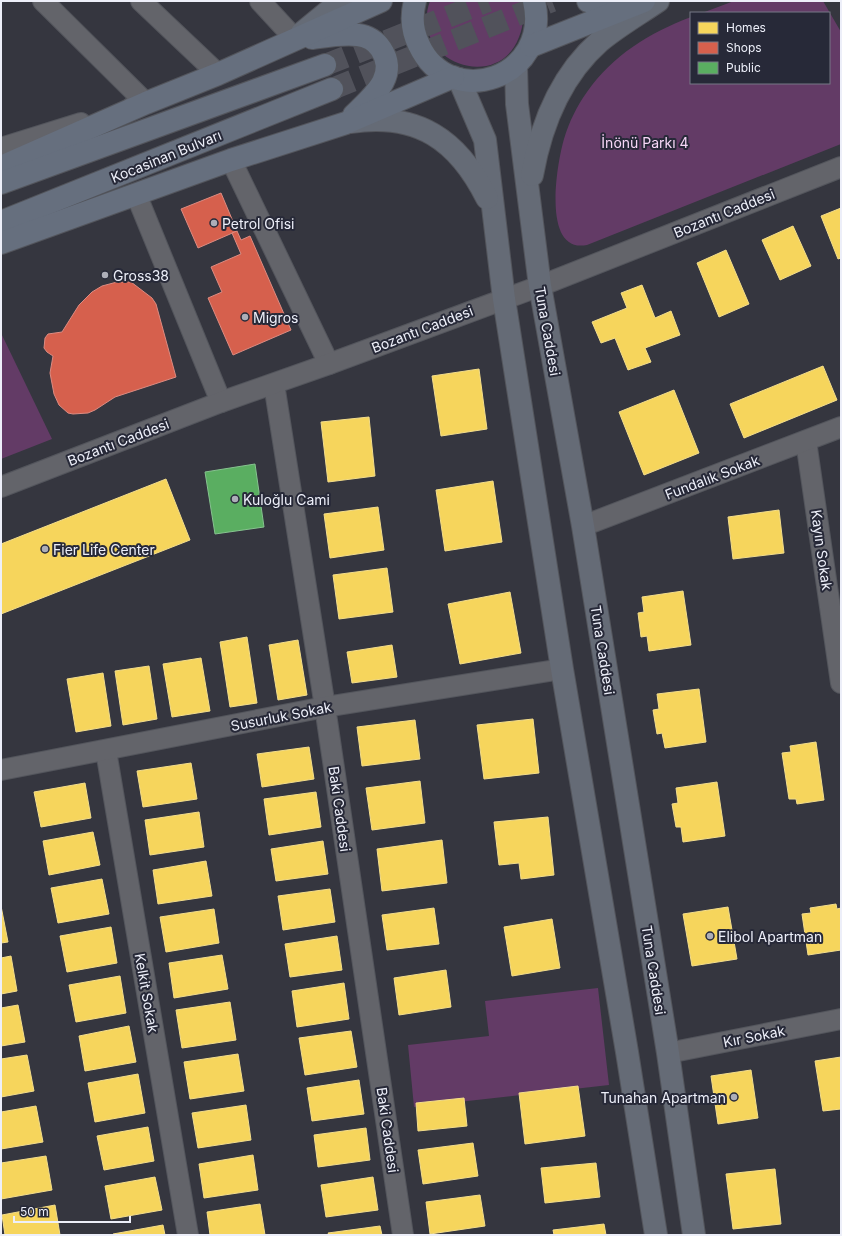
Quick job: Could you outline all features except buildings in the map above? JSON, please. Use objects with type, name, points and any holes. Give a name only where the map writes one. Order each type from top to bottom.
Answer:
[{"type":"highway","points":[[1,167],[146,103],[218,74],[380,1]]},
{"type":"highway","points":[[415,1],[413,27],[421,50],[437,68],[456,78],[483,81],[495,78],[516,65],[531,46],[537,23],[534,1]]},
{"type":"highway","points":[[588,1],[596,3],[614,1]]},
{"type":"highway","points":[[531,46],[644,1]]},
{"type":"highway","points":[[295,39],[359,35],[367,37],[380,47],[386,62],[386,77],[383,84],[346,123]]},
{"type":"highway","points":[[1,183],[324,65]]},
{"type":"highway","points":[[1,243],[231,160],[346,123],[456,78]]},
{"type":"highway","name":"Kocasinan Bulvarı","points":[[1,222],[332,89]]},
{"type":"main road","points":[[529,198],[531,177],[541,137],[551,108],[565,81],[582,60],[601,41],[658,1]]},
{"type":"main road","points":[[295,39],[336,3]]},
{"type":"main road","name":"Tuna Caddesi","points":[[516,65],[517,104],[540,286],[583,526],[668,1053],[694,1235]]},
{"type":"main road","points":[[456,78],[485,140],[504,299],[562,669],[627,1052],[656,1235]]},
{"type":"main road","points":[[346,123],[361,121],[391,121],[417,127],[440,138],[456,150],[470,168],[493,208]]},
{"type":"street","points":[[1,148],[146,103],[43,1]]},
{"type":"street","points":[[141,1],[218,74]]},
{"type":"street","points":[[260,1],[295,39]]},
{"type":"street","points":[[231,160],[329,364]]},
{"type":"street","name":"Bozantı Caddesi","points":[[1,487],[221,402],[540,286],[841,167]]},
{"type":"street","points":[[136,194],[221,402]]},
{"type":"street","name":"Baki Caddesi","points":[[274,384],[325,707],[404,1235]]},
{"type":"street","name":"Fundalık Sokak","points":[[583,526],[841,427]]},
{"type":"street","name":"Kayın Sokak","points":[[806,441],[841,683]]},
{"type":"street","name":"Susurluk Sokak","points":[[1,770],[106,751],[325,707],[562,669]]},
{"type":"street","name":"Kelkit Sokak","points":[[106,751],[188,1235]]},
{"type":"street","name":"Kır Sokak","points":[[668,1053],[841,1019]]},
{"type":"green space","points":[[430,1],[520,1],[523,19],[519,37],[508,54],[493,64],[476,67],[458,63],[443,54],[432,40],[427,22]]},
{"type":"green space","name":"İnönü Parkı 4","points":[[734,1],[823,1],[829,12],[705,12]]},
{"type":"green space","name":"İnönü Parkı 4","points":[[830,13],[841,32],[841,144],[587,245],[573,244],[563,236],[558,222],[556,204],[558,167],[561,151],[571,120],[587,92],[608,67],[620,56],[646,38],[690,17],[690,84],[830,84]]},
{"type":"green space","points":[[1,333],[52,439],[1,459]]},
{"type":"green space","points":[[598,988],[609,1085],[414,1107],[408,1045],[489,1036],[485,1001]]},
{"type":"tunnel","points":[[325,65],[488,1]]},
{"type":"tunnel","points":[[332,89],[552,1]]},
{"type":"place","name":"Petrol Ofisi","points":[[214,223]]},
{"type":"place","name":"Gross38","points":[[105,275]]},
{"type":"place","name":"Migros","points":[[245,317]]},
{"type":"place","name":"Kuloğlu Cami","points":[[235,499]]},
{"type":"place","name":"Fier Life Center","points":[[45,549]]},
{"type":"place","name":"Elibol Apartman","points":[[710,936]]},
{"type":"place","name":"Tunahan Apartman","points":[[734,1097]]}]
